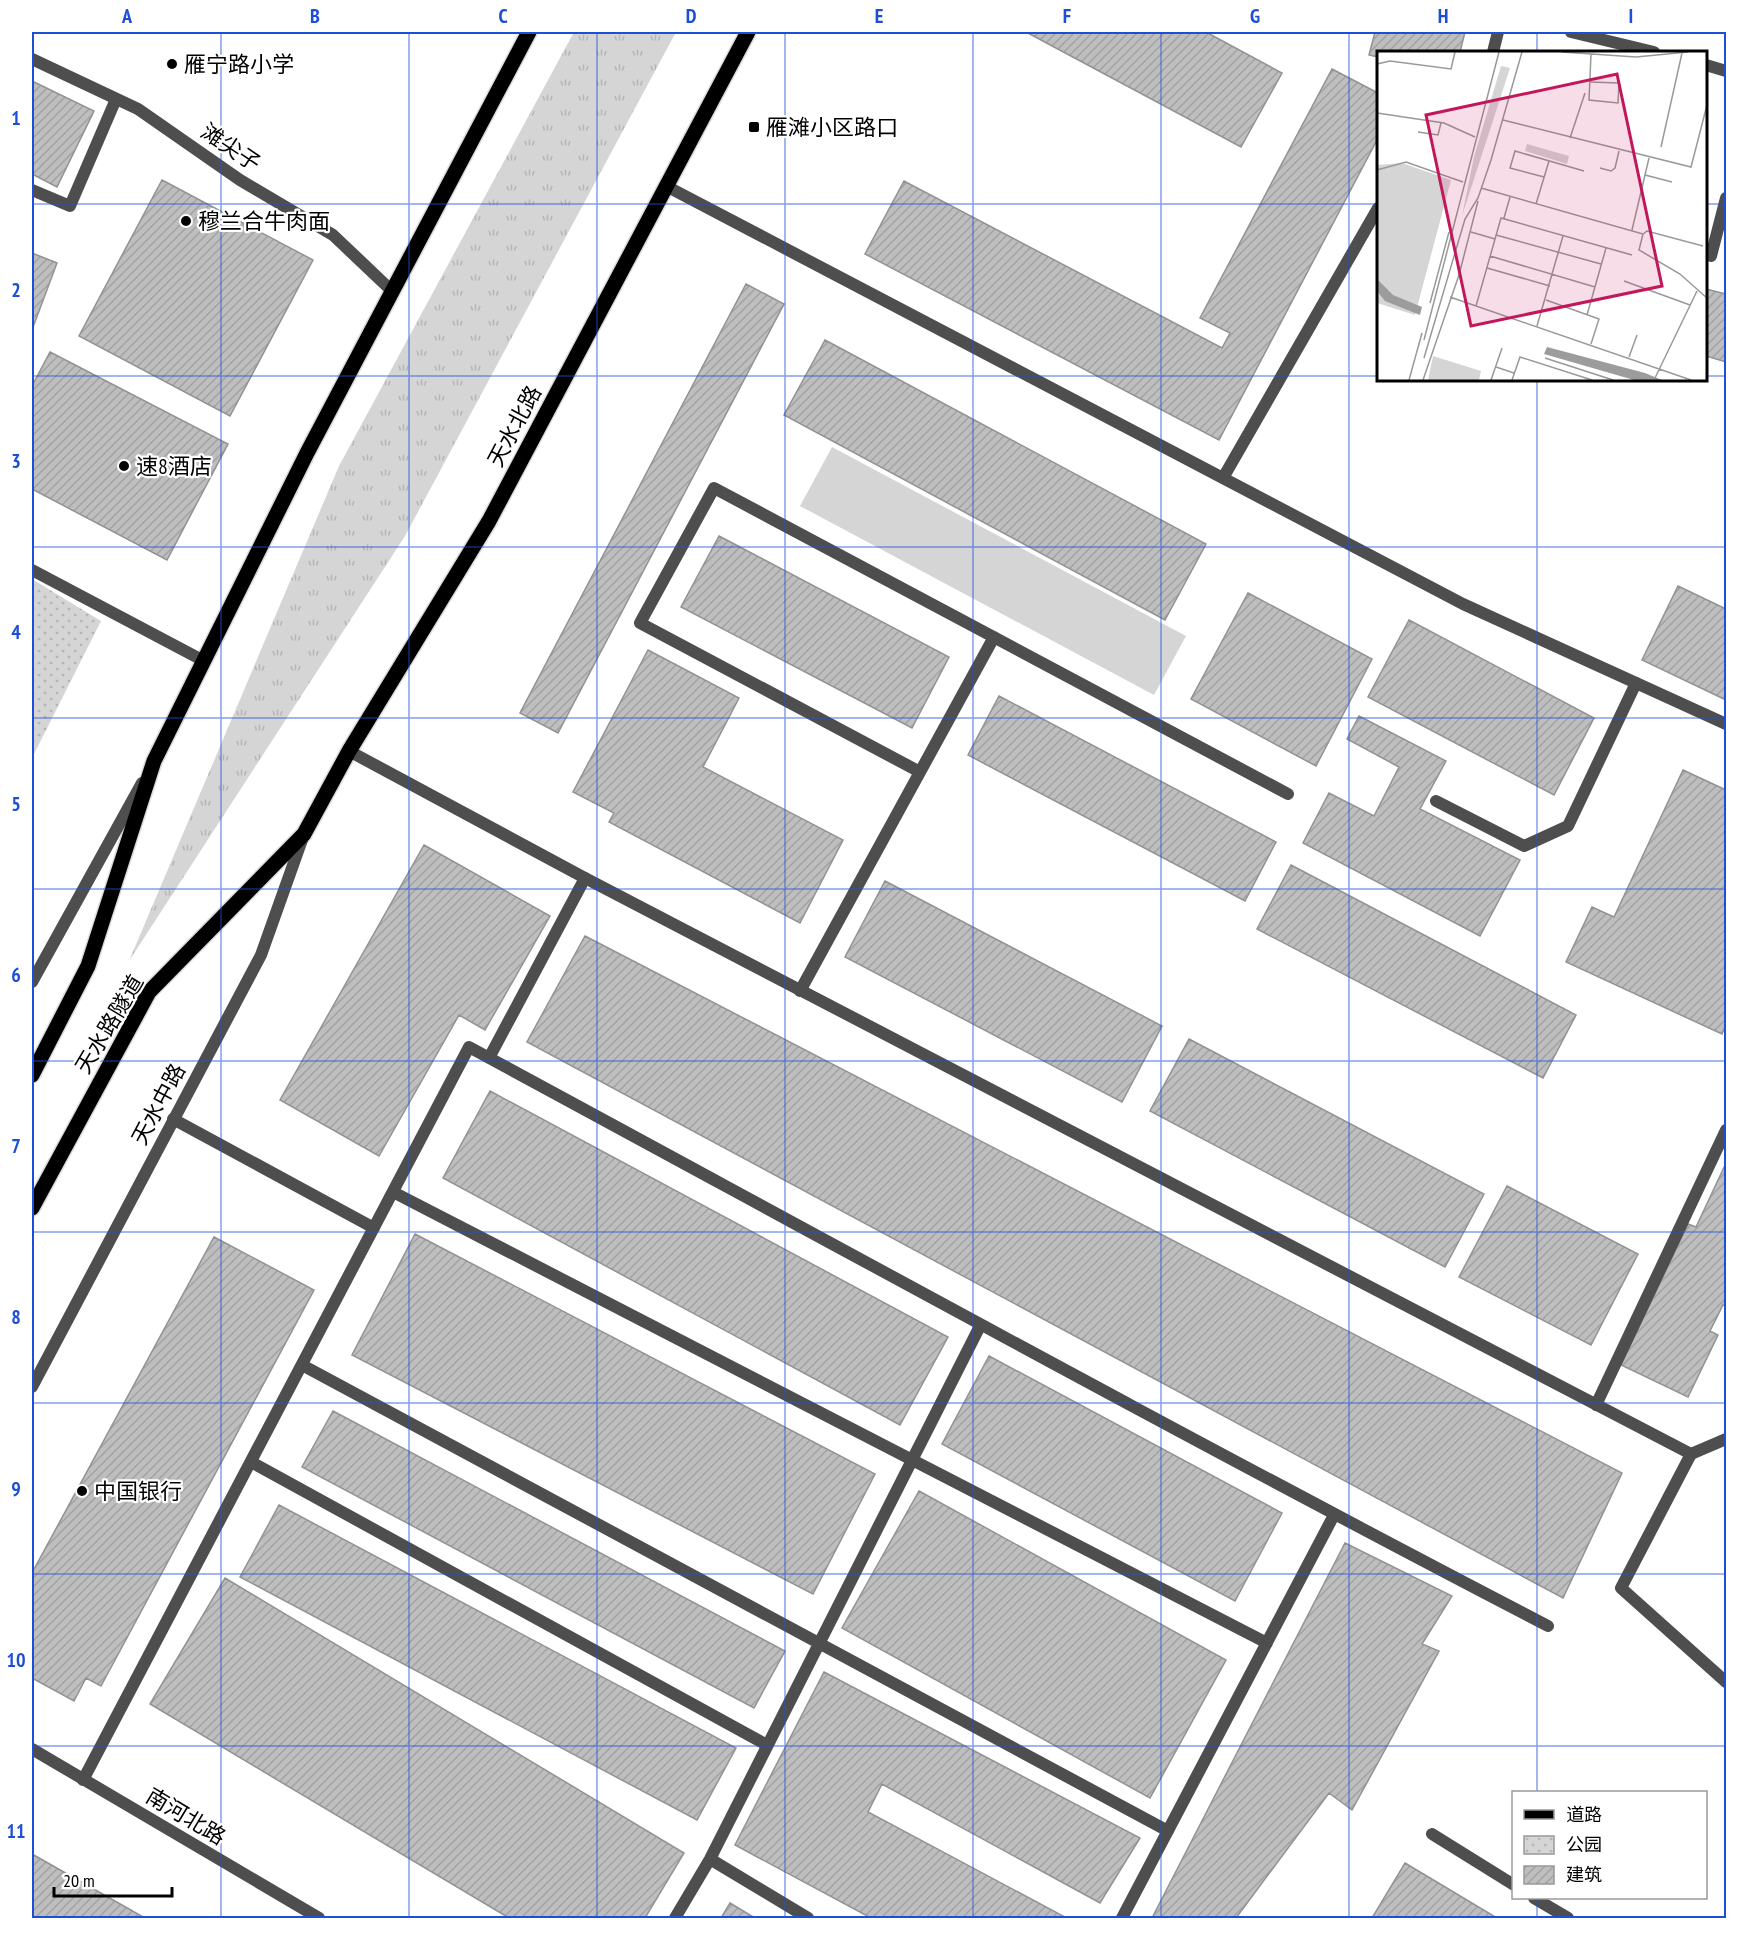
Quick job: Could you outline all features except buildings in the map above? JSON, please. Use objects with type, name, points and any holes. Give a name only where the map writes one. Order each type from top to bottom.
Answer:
[{"type":"main road","points":[[154,761],[307,453],[529,32]]},
{"type":"main road","name":"天水北路","points":[[304,834],[349,751],[489,521],[748,32]]},
{"type":"main road","name":"天水路隧道","points":[[32,1075],[88,966],[154,761]]},
{"type":"main road","name":"天水路隧道","points":[[32,1208],[149,992],[304,834]]},
{"type":"street","points":[[1493,51],[1498,32]]},
{"type":"street","points":[[1571,32],[1650,51]]},
{"type":"street","name":"滩尖子","points":[[32,58],[138,109],[240,180],[333,235],[393,292]]},
{"type":"street","points":[[1707,66],[1726,71]]},
{"type":"street","points":[[32,190],[70,206],[116,99]]},
{"type":"street","points":[[666,186],[1463,604],[1726,724]]},
{"type":"street","points":[[1707,254],[1711,256],[1726,198]]},
{"type":"street","points":[[1223,478],[1377,210]]},
{"type":"street","points":[[920,772],[640,623],[714,488],[1288,794]]},
{"type":"street","points":[[32,570],[204,661]]},
{"type":"street","points":[[800,990],[994,637]]},
{"type":"street","points":[[1436,801],[1524,846],[1568,826],[1636,683]]},
{"type":"street","points":[[349,751],[585,878],[1690,1454]]},
{"type":"street","points":[[32,982],[154,761]]},
{"type":"street","name":"天水中路","points":[[32,1387],[261,955],[304,834]]},
{"type":"street","points":[[489,1058],[585,878]]},
{"type":"street","points":[[83,1780],[469,1047],[980,1326],[1548,1626]]},
{"type":"street","points":[[173,1119],[374,1228]]},
{"type":"street","points":[[1596,1405],[1726,1130]]},
{"type":"street","points":[[393,1192],[1267,1643]]},
{"type":"street","points":[[675,1918],[710,1859],[980,1326]]},
{"type":"street","points":[[302,1365],[1168,1831]]},
{"type":"street","points":[[1726,1439],[1690,1454],[1621,1588],[1726,1682]]},
{"type":"street","points":[[251,1462],[768,1745]]},
{"type":"street","points":[[1122,1918],[1334,1515]]},
{"type":"street","name":"南河北路","points":[[32,1749],[319,1918]]},
{"type":"street","points":[[1432,1834],[1512,1884]]},
{"type":"street","points":[[710,1859],[808,1918]]},
{"type":"street","points":[[1536,1899],[1568,1918]]},
{"type":"green space","points":[[574,32],[676,32],[405,536],[129,961],[339,466]]},
{"type":"green space","points":[[832,447],[1186,636],[1154,695],[800,506]]},
{"type":"green space","points":[[32,579],[101,621],[32,758]]},
{"type":"place","name":"雁宁路小学","points":[[172,64]]},
{"type":"place","name":"雁滩小区路口","points":[[754,127]]},
{"type":"place","name":"穆兰合牛肉面","points":[[186,221]]},
{"type":"place","name":"速8酒店","points":[[124,466]]},
{"type":"place","name":"中国银行","points":[[82,1491]]}]
